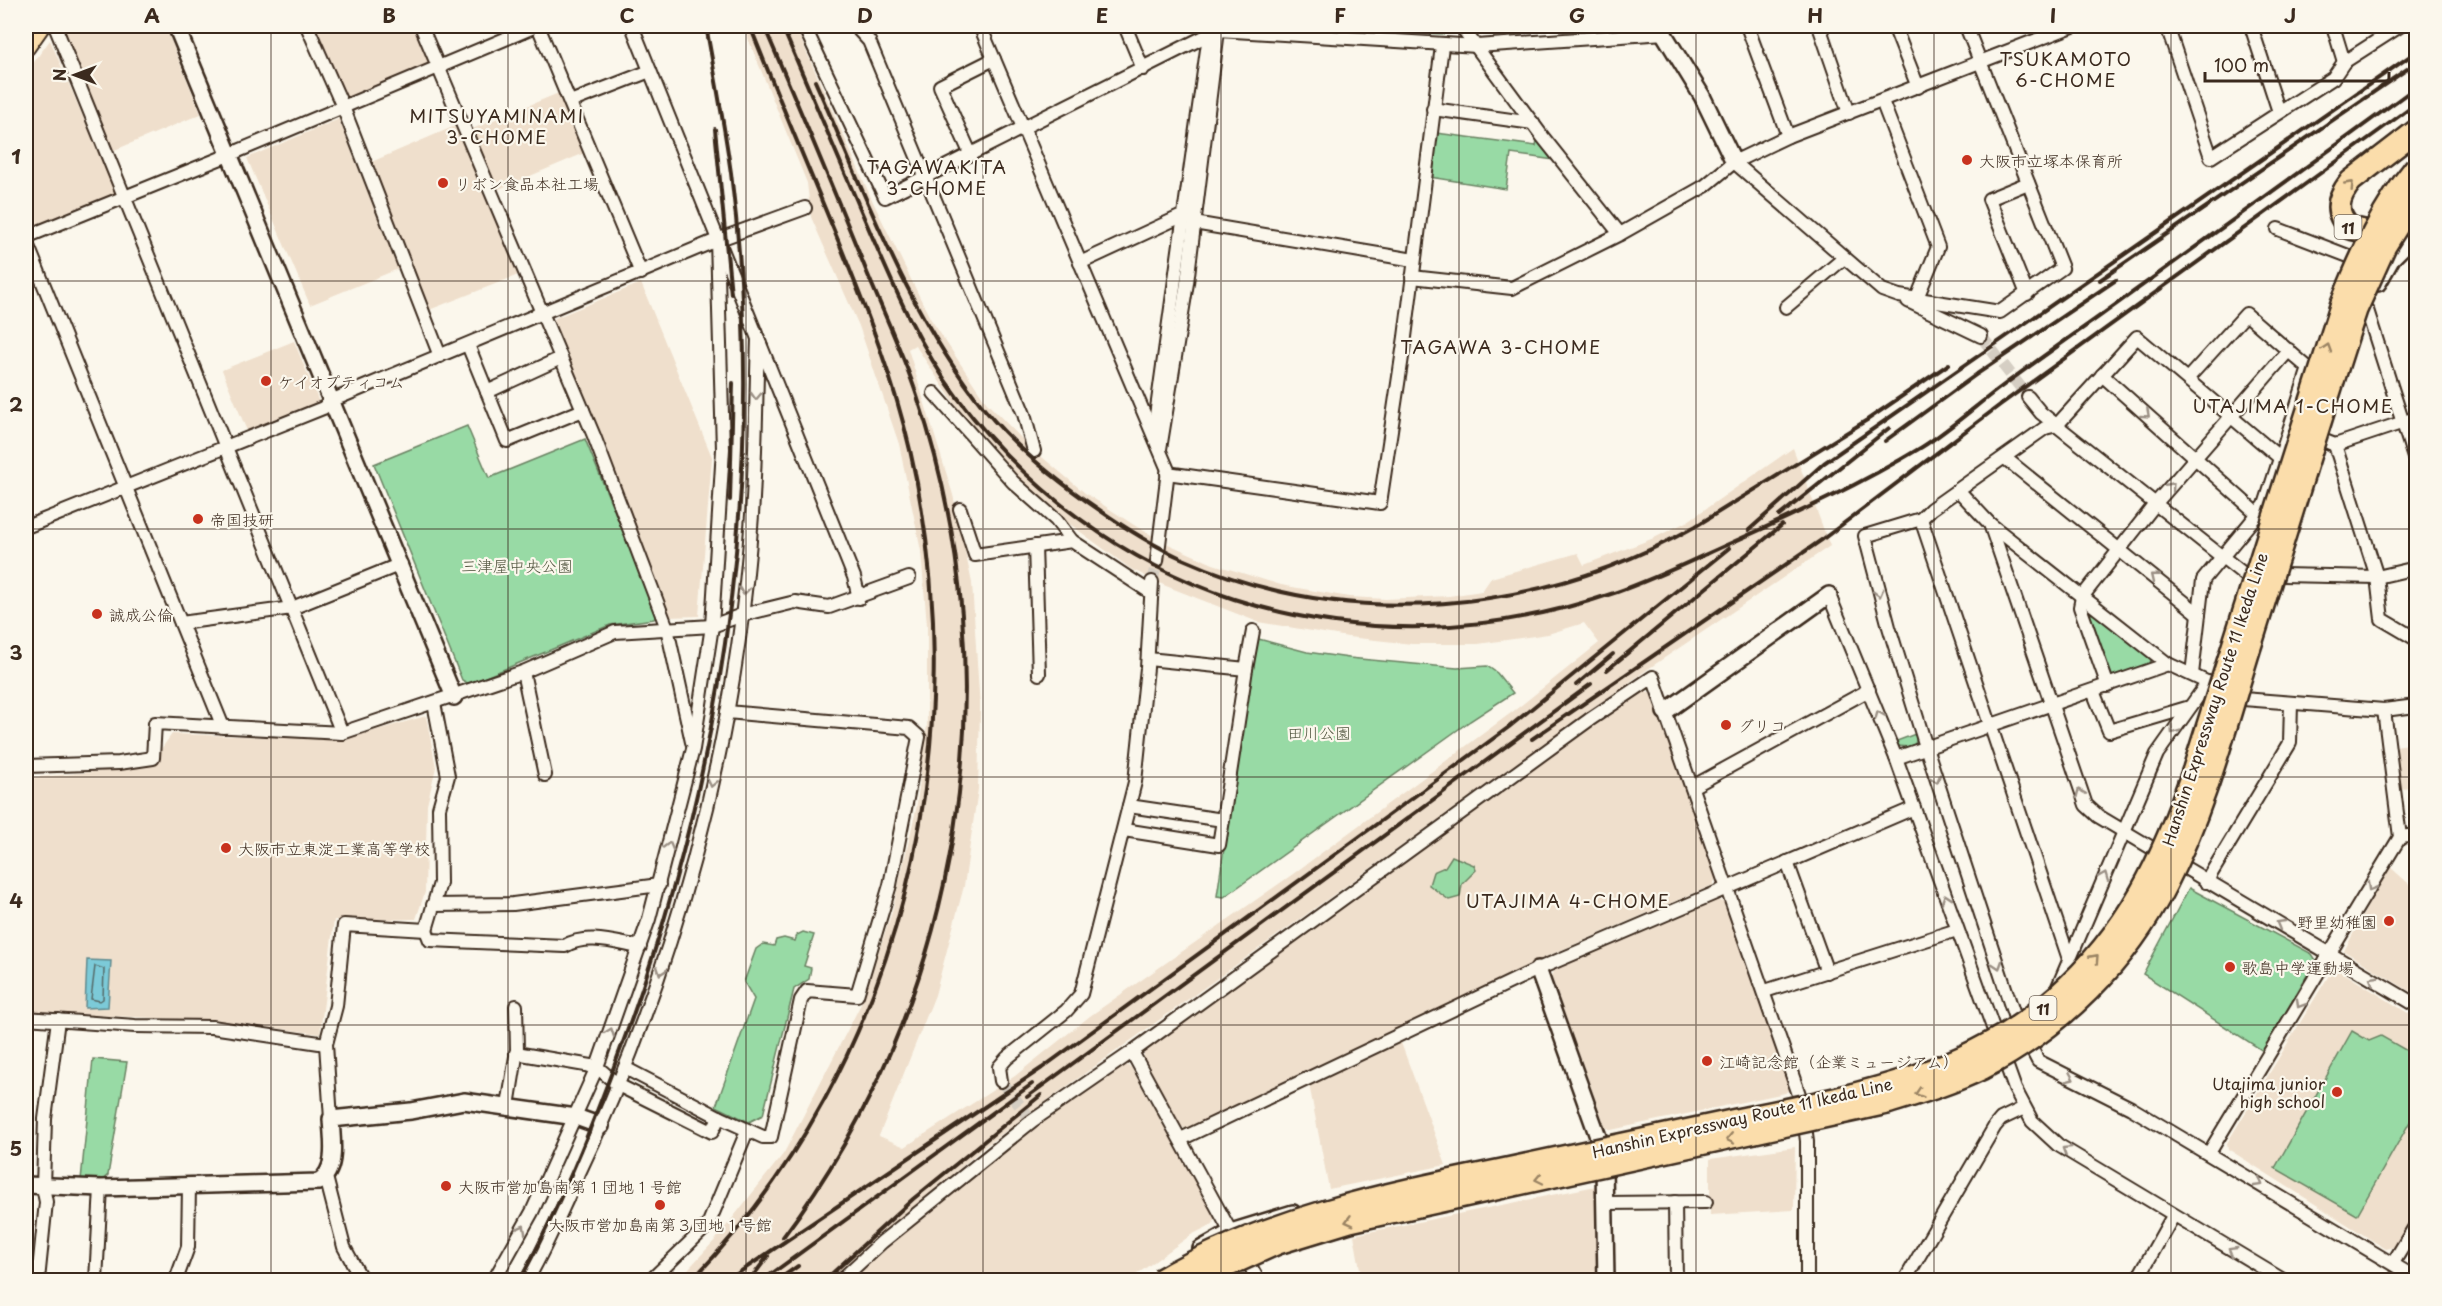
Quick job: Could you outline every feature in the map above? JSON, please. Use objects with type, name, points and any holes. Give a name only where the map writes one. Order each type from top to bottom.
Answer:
[{"type":"highway","name":"11","points":[[2416,131],[2351,181],[2339,202],[2343,221],[2358,232],[2378,230],[2391,219],[2416,182]]},
{"type":"highway","name":"Hanshin Expressway Route 11 Ikeda Line","points":[[1166,1274],[1250,1236],[1346,1204],[1808,1105],[1918,1076],[1975,1052],[2029,1019],[2056,998],[2097,956],[2118,930],[2152,876],[2167,843],[2194,769],[2342,303],[2371,237],[2389,205],[2416,168]]},
{"type":"highway","name":"Hanshin Expressway Route 11 Ikeda Line","points":[[1196,1281],[1278,1243],[1350,1221],[1887,1103],[1943,1085],[1983,1067],[2036,1034],[2061,1015],[2108,969],[2128,945],[2160,896],[2181,853],[2211,774],[2356,310],[2385,246],[2416,196]]},
{"type":"main road","points":[[26,45],[40,26]]},
{"type":"street","points":[[55,26],[342,733]]},
{"type":"street","points":[[176,26],[401,564],[454,697]]},
{"type":"street","points":[[307,26],[343,107],[440,356]]},
{"type":"street","points":[[421,26],[583,410],[667,628],[693,749]]},
{"type":"street","points":[[223,727],[124,487],[26,239],[537,26],[641,273]]},
{"type":"street","points":[[632,26],[854,577],[859,598]]},
{"type":"street","points":[[804,26],[885,197],[1143,69],[1214,30],[1442,46],[1477,46],[1662,29],[1701,96],[1734,162],[1882,290],[1981,336]]},
{"type":"street","points":[[855,26],[869,41],[1024,414],[1034,451]]},
{"type":"street","points":[[980,26],[1154,431],[1167,473],[1157,561]]},
{"type":"street","points":[[1125,26],[1143,69]]},
{"type":"street","points":[[1461,26],[1620,234]]},
{"type":"street","points":[[1747,26],[1788,136]]},
{"type":"street","points":[[1819,26],[1850,113]]},
{"type":"street","points":[[1894,26],[1918,87]]},
{"type":"street","points":[[1899,296],[2000,312],[2062,268],[1966,26]]},
{"type":"street","points":[[1412,277],[1512,288],[1620,234],[1705,186],[1734,162],[1788,136],[2073,26]]},
{"type":"street","points":[[2167,26],[2211,157],[2333,78],[2344,62],[2400,26]]},
{"type":"street","points":[[2251,26],[2279,112]]},
{"type":"street","points":[[2332,26],[2344,62]]},
{"type":"street","points":[[1160,451],[1214,30]]},
{"type":"street","points":[[1167,473],[1380,503],[1442,46]]},
{"type":"street","points":[[971,155],[940,86],[994,59]]},
{"type":"street","points":[[570,102],[650,71]]},
{"type":"street","points":[[1882,101],[1938,247],[1917,298]]},
{"type":"street","points":[[1433,109],[1533,123]]},
{"type":"street","points":[[2027,294],[1989,199],[2028,183]]},
{"type":"street","points":[[26,527],[323,408],[333,400],[542,315],[717,240],[805,208]]},
{"type":"street","points":[[1154,431],[1189,219]]},
{"type":"street","points":[[1080,263],[1189,219],[1414,260]]},
{"type":"street","points":[[2278,229],[2367,263],[2383,273]]},
{"type":"street","points":[[1154,1281],[1231,1232],[1269,1218],[1406,1186],[1802,1103],[1938,1071],[2027,1042],[2067,1021],[2100,991],[2159,913],[2184,869],[2211,799],[2315,471],[2330,443],[2339,394],[2367,310],[2392,258],[2416,234]]},
{"type":"street","points":[[494,1281],[532,1212],[597,1067],[640,947],[659,885],[693,749],[712,626],[723,448],[717,240]]},
{"type":"street","points":[[1786,307],[1844,258]]},
{"type":"street","points":[[2367,310],[2416,465]]},
{"type":"street","points":[[2188,378],[2246,314],[2339,394]]},
{"type":"street","points":[[2315,471],[2280,458],[2137,337],[2057,425],[2045,428],[1931,508],[1922,519],[1865,536],[1889,627],[1926,747],[2014,1015],[2038,1061],[2047,1068],[2131,1107],[2416,1278]]},
{"type":"street","points":[[527,1281],[602,1126],[664,962],[687,883],[727,712],[742,615],[752,516],[758,338]]},
{"type":"street","points":[[468,345],[507,441],[583,410]]},
{"type":"street","points":[[2108,686],[2080,608],[2082,597],[2156,503],[2289,350]]},
{"type":"street","points":[[487,392],[561,358]]},
{"type":"street","points":[[2192,674],[2203,580],[2265,505],[2309,368]]},
{"type":"street","points":[[2102,375],[2259,515]]},
{"type":"street","points":[[934,393],[1013,482],[1056,520],[1072,541],[1151,587],[1148,659],[1135,782],[1081,994],[1066,1011],[1007,1058],[999,1067],[1001,1081]]},
{"type":"street","points":[[2028,397],[2057,425],[2245,575],[2277,592]]},
{"type":"street","points":[[2330,443],[2416,418]]},
{"type":"street","points":[[2330,443],[2377,577],[2382,619],[2416,639]]},
{"type":"street","points":[[2005,458],[2199,614]]},
{"type":"street","points":[[1958,490],[1990,524],[2168,664],[2242,699],[2384,710],[2416,706]]},
{"type":"street","points":[[960,509],[975,555],[1072,541]]},
{"type":"street","points":[[1922,519],[2070,962]]},
{"type":"street","points":[[1990,524],[2086,805],[2122,831],[2184,869],[2416,1005]]},
{"type":"street","points":[[1035,546],[1039,674]]},
{"type":"street","points":[[182,623],[292,608],[401,564]]},
{"type":"street","points":[[2282,575],[2377,577],[2416,568]]},
{"type":"street","points":[[26,766],[119,763],[153,758],[155,723],[342,733],[524,672],[607,634],[712,626],[742,615],[795,602],[829,607],[909,578]]},
{"type":"street","points":[[1665,712],[1829,595],[1896,758],[2001,1052],[2024,1108],[2032,1121],[2058,1145],[2283,1281]]},
{"type":"street","points":[[1124,830],[1219,845],[1253,632]]},
{"type":"street","points":[[1148,659],[1246,669]]},
{"type":"street","points":[[1896,758],[2168,664]]},
{"type":"street","points":[[524,672],[545,775]]},
{"type":"street","points":[[841,1281],[882,1242],[1032,1121],[1132,1052],[1589,720],[1653,677],[1802,1103],[1807,1141],[1807,1281]]},
{"type":"street","points":[[2027,1042],[2070,962],[2122,831],[2157,754],[2208,682]]},
{"type":"street","points":[[1692,787],[1869,690]]},
{"type":"street","points":[[2093,691],[2109,731],[2190,707]]},
{"type":"street","points":[[434,704],[448,776],[439,808],[440,883],[426,930],[430,940],[565,946],[574,940],[585,939],[640,947]]},
{"type":"street","points":[[2206,882],[2290,743],[2291,704]]},
{"type":"street","points":[[2209,1153],[2400,837],[2384,710]]},
{"type":"street","points":[[625,1068],[747,1131],[771,1137],[801,1000],[807,991],[857,995],[890,885],[919,737],[909,728],[727,712]]},
{"type":"street","points":[[1129,806],[1224,820]]},
{"type":"street","points":[[1181,1138],[1538,969],[1914,807]]},
{"type":"street","points":[[2400,837],[2416,835]]},
{"type":"street","points":[[1787,862],[1827,972]]},
{"type":"street","points":[[433,905],[513,904],[659,885]]},
{"type":"street","points":[[362,1281],[344,1247],[326,1177],[331,1166],[331,1119],[326,1044],[336,1005],[344,925],[426,930]]},
{"type":"street","points":[[1764,991],[1957,930]]},
{"type":"street","points":[[1538,969],[1601,1145],[1605,1167],[1606,1281]]},
{"type":"street","points":[[508,1106],[516,1053],[516,1006]]},
{"type":"street","points":[[26,1018],[212,1027],[326,1044]]},
{"type":"street","points":[[38,1281],[46,1202],[43,1187],[45,1119],[58,1020]]},
{"type":"street","points":[[1132,1052],[1258,1281]]},
{"type":"street","points":[[516,1053],[597,1067],[618,1086],[712,1132],[719,1117]]},
{"type":"street","points":[[666,1108],[673,1093]]},
{"type":"street","points":[[331,1119],[411,1111],[464,1101],[576,1117],[602,1126]]},
{"type":"street","points":[[1905,1281],[1995,1126],[2001,1119],[2024,1108]]},
{"type":"street","points":[[651,1281],[708,1225],[747,1131]]},
{"type":"street","points":[[26,1185],[102,1188],[311,1183],[326,1177]]},
{"type":"street","points":[[176,1281],[188,1247],[189,1186]]},
{"type":"street","points":[[96,1281],[102,1188]]},
{"type":"street","points":[[1675,1202],[1676,1281]]},
{"type":"street","points":[[1605,1203],[1706,1202]]},
{"type":"street","points":[[2137,1281],[2173,1216]]},
{"type":"street","points":[[2393,1263],[2416,1225]]},
{"type":"street","points":[[1166,1274],[1182,1281]]},
{"type":"shaded area","points":[[67,26],[165,26],[201,114],[110,152],[58,29]]},
{"type":"shaded area","points":[[313,26],[414,26],[431,65],[346,101]]},
{"type":"shaded area","points":[[743,26],[795,26],[873,202],[930,318],[986,402],[1030,447],[1085,493],[1137,527],[1213,564],[1281,585],[1349,597],[1386,599],[1449,596],[1482,591],[1491,578],[1578,553],[1584,565],[1654,538],[1688,521],[1793,448],[1830,546],[1648,669],[1041,1105],[983,1148],[834,1280],[678,1280],[716,1239],[784,1153],[860,1006],[892,912],[916,810],[927,725],[927,625],[921,551],[899,444],[859,326],[811,217],[807,183]],"holes":[[[915,345],[973,431],[1048,508],[1131,569],[1166,586],[1258,622],[1348,637],[1412,644],[1478,644],[1548,634],[1584,623],[1599,643],[1519,707],[1293,874],[1090,1016],[1015,1076],[905,1147],[879,1136],[935,995],[964,886],[978,789],[980,709],[972,583],[953,495],[908,349]]]},
{"type":"shaded area","points":[[50,40],[116,193],[27,230],[26,73]]},
{"type":"shaded area","points":[[561,92],[587,152],[497,190],[472,129]]},
{"type":"shaded area","points":[[339,119],[398,269],[310,305],[247,158]]},
{"type":"shaded area","points":[[455,126],[518,275],[429,310],[369,163]]},
{"type":"shaded area","points":[[641,283],[712,457],[699,616],[667,617],[552,326],[555,318]]},
{"type":"shaded area","points":[[294,341],[319,402],[247,431],[222,370]]},
{"type":"shaded area","points":[[1644,690],[1651,694],[1716,878],[1713,885],[1550,955],[1188,1129],[1181,1127],[1144,1058],[1144,1050],[1592,724]]},
{"type":"shaded area","name":"大阪市立東淀工業高等学校","points":[[426,716],[436,767],[427,805],[425,892],[416,919],[334,920],[320,1034],[220,1021],[26,1012],[26,778],[148,767],[172,734],[345,739]]},
{"type":"shaded area","points":[[2416,743],[2416,803],[2415,788],[2400,789],[2395,746]]},
{"type":"shaded area","name":"野里幼稚園","points":[[2389,866],[2416,890],[2416,995],[2344,951]]},
{"type":"shaded area","points":[[1717,900],[1725,903],[1790,1089],[1785,1093],[1611,1130],[1605,1127],[1551,976],[1554,970]]},
{"type":"shaded area","name":"Utajima junior high school","points":[[2334,967],[2416,1018],[2416,1211],[2394,1247],[2386,1249],[2228,1149],[2227,1143]]},
{"type":"shaded area","points":[[1400,1040],[1446,1165],[1329,1189],[1309,1084]]},
{"type":"shaded area","points":[[1121,1064],[1131,1067],[1215,1218],[1213,1224],[1191,1235],[1129,1280],[849,1280],[884,1248],[1031,1128]]},
{"type":"shaded area","points":[[1795,1147],[1794,1210],[1710,1215],[1710,1159]]},
{"type":"shaded area","points":[[1596,1186],[1598,1280],[1362,1280],[1354,1235]]},
{"type":"green space","points":[[1428,26],[1448,26],[1444,34],[1427,33]]},
{"type":"green space","points":[[1436,133],[1536,146],[1537,139],[1554,160],[1511,154],[1506,189],[1430,177]]},
{"type":"green space","name":"三津屋中央公園","points":[[467,426],[489,478],[585,439],[657,615],[654,619],[610,625],[469,684],[462,680],[374,464]]},
{"type":"green space","points":[[2093,613],[2151,658],[2150,664],[2112,677],[2107,674],[2088,616]]},
{"type":"green space","name":"田川公園","points":[[1255,638],[1307,652],[1349,658],[1457,668],[1487,666],[1497,673],[1513,693],[1470,721],[1224,897],[1217,896]]},
{"type":"green space","points":[[1918,733],[1915,744],[1910,747],[1897,746],[1894,742]]},
{"type":"green space","points":[[1452,856],[1474,865],[1476,870],[1462,884],[1460,897],[1449,900],[1429,885],[1433,872],[1445,867]]},
{"type":"green space","name":"歌島中学運動場","points":[[2189,888],[2312,954],[2316,960],[2263,1051],[2143,974]]},
{"type":"green space","points":[[803,932],[814,935],[804,966],[811,968],[809,979],[794,989],[763,1115],[749,1122],[716,1106],[754,999],[744,982],[756,949],[763,944],[774,946],[776,940],[784,938],[795,941],[797,935]]},
{"type":"green space","points":[[2352,1031],[2369,1041],[2381,1036],[2416,1056],[2416,1111],[2357,1215],[2275,1168]]},
{"type":"green space","points":[[93,1059],[127,1062],[108,1175],[101,1181],[81,1180]]},
{"type":"water","points":[[87,960],[111,961],[108,1007],[85,1008]]},
{"type":"tunnel","points":[[1981,336],[2028,397]]},
{"type":"tunnel","points":[[1152,582],[1157,561]]},
{"type":"tunnel","points":[[1001,1081],[1032,1121]]},
{"type":"railway","points":[[520,1280],[567,1184],[594,1118],[632,1018],[665,916],[693,813],[715,708],[731,602],[741,495],[744,387],[741,280],[731,173],[706,26]]},
{"type":"railway","points":[[692,1280],[764,1195],[824,1100],[871,999],[905,893],[926,783],[934,672],[928,560],[904,424],[860,295],[750,26]]},
{"type":"railway","points":[[764,26],[917,396],[946,504],[962,614],[964,724],[954,833],[930,941],[893,1045],[844,1144],[783,1237]]},
{"type":"railway","points":[[782,26],[885,266],[917,334],[957,397],[1014,463],[1046,492],[1116,544],[1193,584],[1234,599],[1282,612],[1330,621],[1378,626],[1426,627],[1475,624],[1523,617],[1570,606],[1617,592],[1661,575],[1853,486],[1899,461],[1941,434],[1988,397],[2416,87]]},
{"type":"railway","points":[[1749,530],[1824,463],[2416,52]]},
{"type":"railway","points":[[2100,280],[2416,63]]},
{"type":"railway","points":[[815,81],[870,209],[910,293],[957,373],[997,424],[1067,487],[1118,523],[1183,559],[1246,582],[1311,597],[1377,604],[1443,603],[1509,595],[1574,579],[1636,556],[1696,526],[1867,420],[1949,364]]},
{"type":"railway","points":[[1532,739],[1823,539],[2000,405],[2416,104]]},
{"type":"railway","points":[[715,129],[731,294]]},
{"type":"railway","points":[[1885,441],[1977,374],[2116,280]]},
{"type":"railway","points":[[730,500],[733,383]]},
{"type":"railway","points":[[1779,516],[1889,428]]},
{"type":"railway","points":[[1607,670],[1782,525]]},
{"type":"railway","points":[[728,1280],[1042,1068],[1374,826],[1509,727],[1729,548]]},
{"type":"railway","points":[[1576,685],[1613,654]]},
{"type":"railway","points":[[1027,1097],[1591,684]]},
{"type":"railway","points":[[763,1280],[1032,1084]]},
{"type":"railway","points":[[825,1280],[913,1199],[1041,1095]]},
{"type":"railway","points":[[750,1280],[768,1256]]},
{"type":"railway","points":[[778,1280],[798,1266]]},
{"type":"place","name":"大阪市立塚本保育所","points":[[1967,160]]},
{"type":"place","name":"リボン食品本社工場","points":[[443,183]]},
{"type":"place","name":"ケイオプティコム","points":[[266,381]]},
{"type":"place","name":"帝国技研","points":[[198,519]]},
{"type":"place","name":"誠成公倫","points":[[97,614]]},
{"type":"place","name":"グリコ","points":[[1726,725]]},
{"type":"place","name":"大阪市立東淀工業高等学校","points":[[226,848]]},
{"type":"place","name":"野里幼稚園","points":[[2389,921]]},
{"type":"place","name":"歌島中学運動場","points":[[2230,967]]},
{"type":"place","name":"江崎記念館（企業ミュージアム）","points":[[1707,1061]]},
{"type":"place","name":"Utajima junior high school","points":[[2337,1092]]},
{"type":"place","name":"大阪市営加島南第１団地１号館","points":[[446,1186]]},
{"type":"place","name":"大阪市営加島南第３団地１号館","points":[[660,1205]]},
{"type":"district","name":"TSUKAMOTO 6-CHOME","points":[[2066,68]]},
{"type":"district","name":"MITSUYAMINAMI 3-CHOME","points":[[497,125]]},
{"type":"district","name":"TAGAWAKITA 3-CHOME","points":[[937,176]]},
{"type":"district","name":"TAGAWA 3-CHOME","points":[[1501,346]]},
{"type":"district","name":"UTAJIMA 1-CHOME","points":[[2293,405]]},
{"type":"district","name":"UTAJIMA 4-CHOME","points":[[1568,900]]}]
